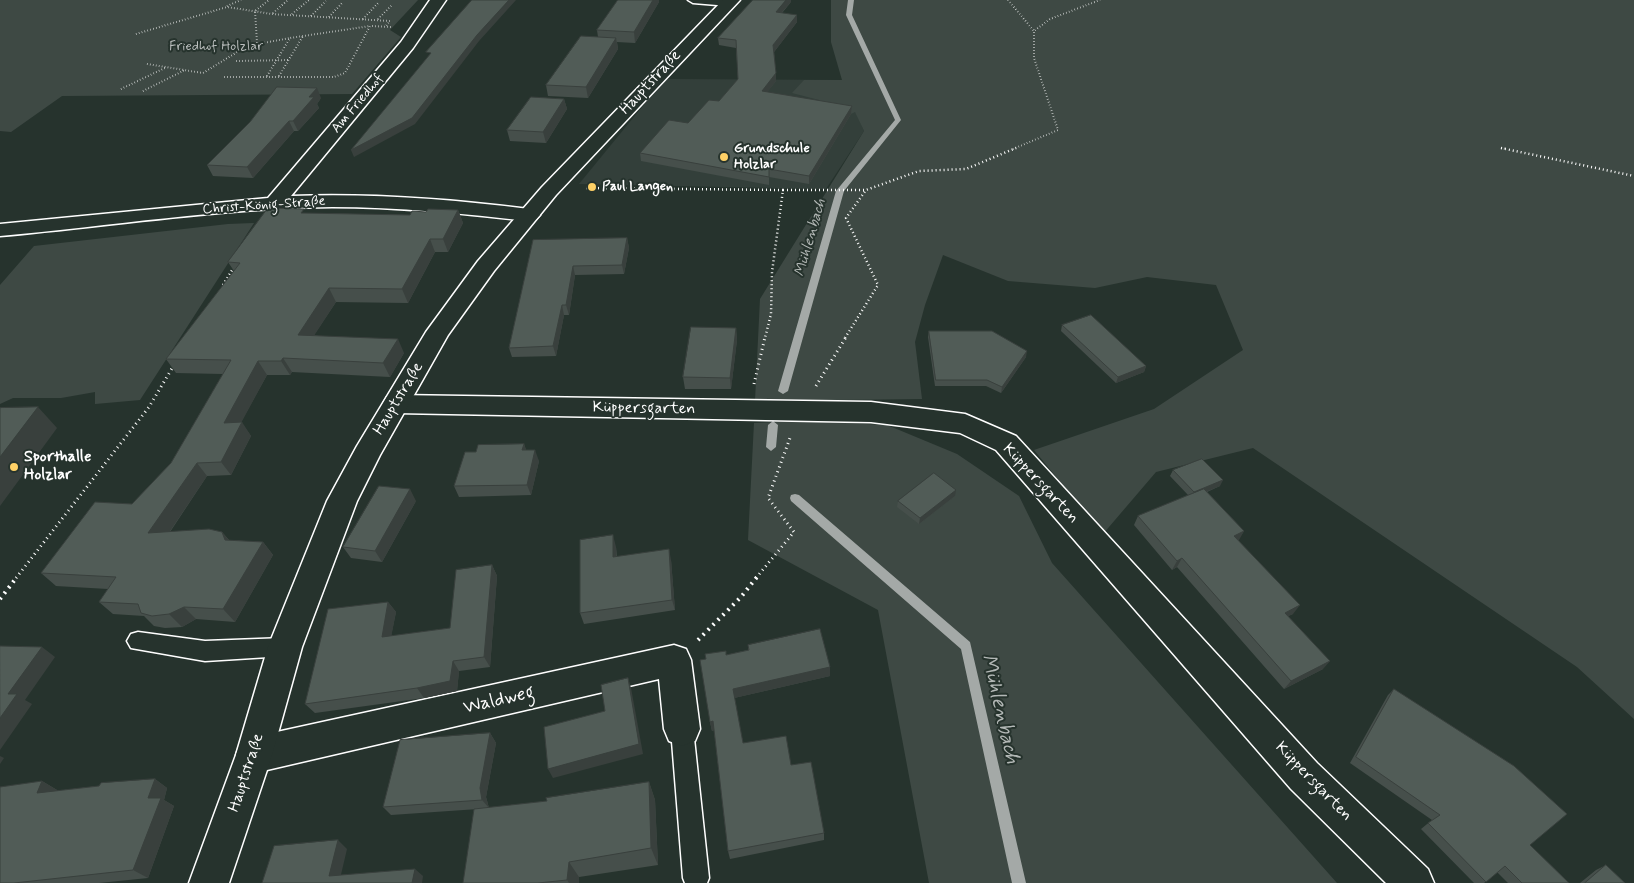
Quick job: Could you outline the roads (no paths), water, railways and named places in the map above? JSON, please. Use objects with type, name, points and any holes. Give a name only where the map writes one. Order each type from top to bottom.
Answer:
[{"type":"street","name":"Am Friedhof","points":[[272,205],[407,46],[438,0]]},
{"type":"street","name":"Hauptstraße","points":[[209,883],[254,755],[285,647],[342,501],[367,453],[438,332],[486,266],[529,215],[697,34],[731,1]]},
{"type":"street","name":"Christ-König-Straße","points":[[0,230],[155,214],[332,201],[420,204],[529,215]]},
{"type":"street","name":"Küppersgarten","points":[[396,404],[870,412],[965,424],[1006,443],[1304,776],[1414,883]]},
{"type":"street","name":"Waldweg","points":[[254,755],[674,660],[682,729]]},
{"type":"lane","points":[[693,0],[731,1]]},
{"type":"lane","points":[[138,641],[205,651],[285,647]]},
{"type":"lane","points":[[682,729],[696,878]]},
{"type":"waterway","name":"Mühlenbach","points":[[783,391],[840,191],[898,120],[849,15],[851,0]]},
{"type":"waterway","name":"Mühlenbach","points":[[771,447],[773,425]]},
{"type":"waterway","name":"Mühlenbach","points":[[795,498],[966,646],[1019,883]]},
{"type":"place","name":"Grundschule Holzlar","points":[[724,157]]},
{"type":"place","name":"Paul Langen","points":[[592,187]]},
{"type":"place","name":"Sporthalle Holzlar","points":[[14,467]]},
{"type":"park label","name":"Friedhof Holzlar","points":[[216,47]]}]
